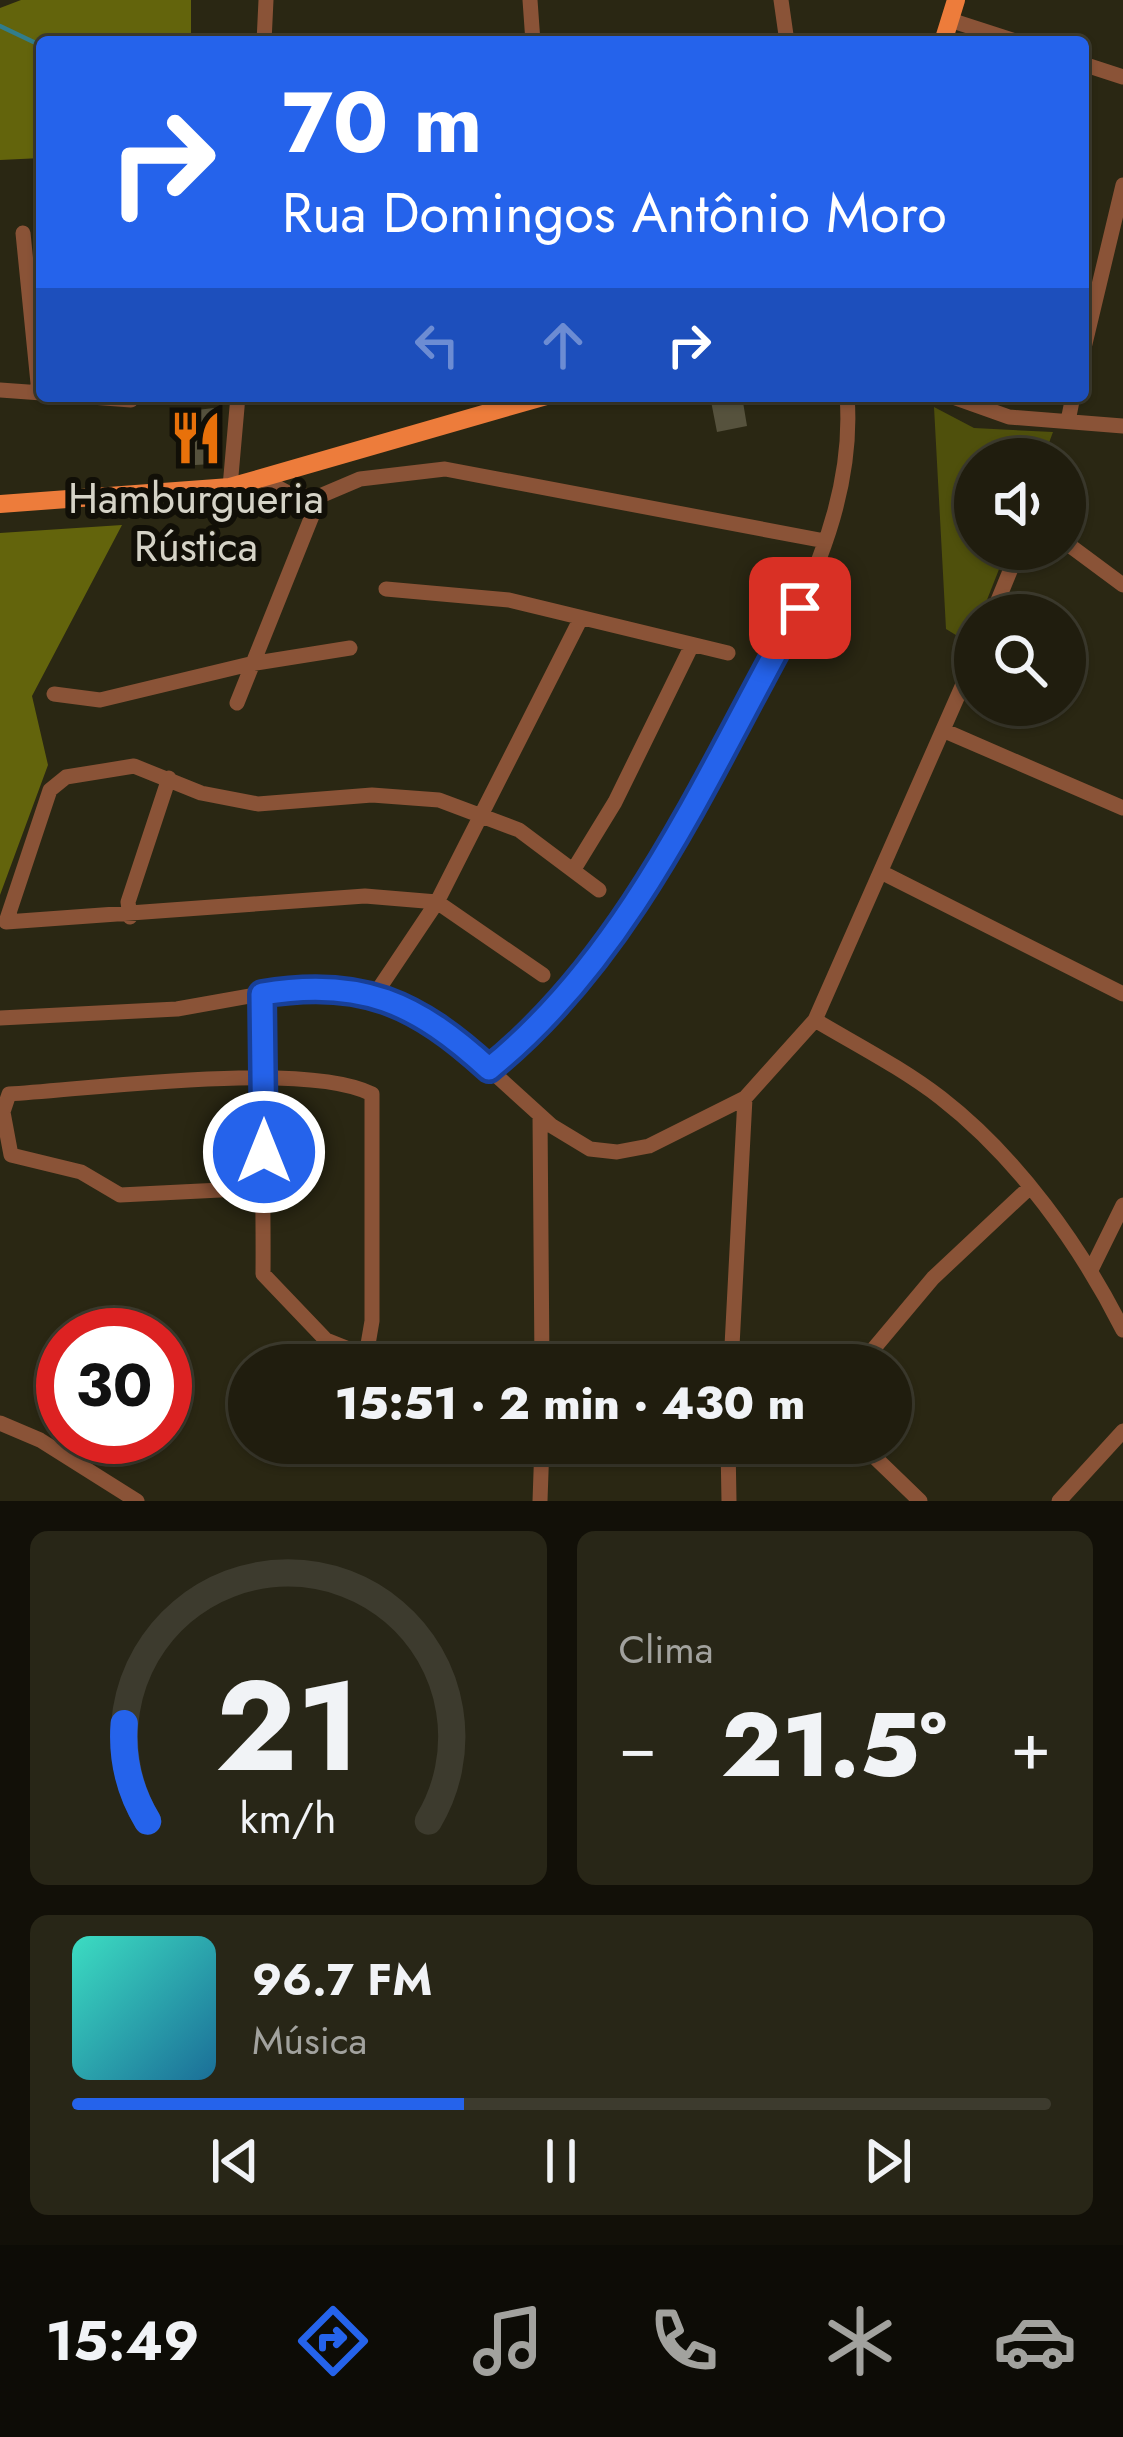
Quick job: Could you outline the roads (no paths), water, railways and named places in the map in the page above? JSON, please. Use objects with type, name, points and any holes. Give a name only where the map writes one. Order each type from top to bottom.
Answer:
[{"type":"main road","points":[[0,504],[230,487],[527,402]]},
{"type":"street","points":[[264,36],[266,0]]},
{"type":"street","points":[[530,0],[533,36]]},
{"type":"street","points":[[781,0],[786,36]]},
{"type":"street","points":[[953,10],[1006,36]]},
{"type":"street","points":[[1089,66],[1123,77]]},
{"type":"street","points":[[1089,325],[1123,185]]},
{"type":"street","points":[[23,232],[36,348]]},
{"type":"street","points":[[1102,265],[1123,271]]},
{"type":"street","points":[[0,390],[36,393]]},
{"type":"street","points":[[230,487],[237,402]]},
{"type":"street","points":[[489,1069],[528,1034],[630,913],[800,608],[846,464],[847,402]]},
{"type":"street","points":[[968,402],[1009,416],[1123,426]]},
{"type":"street","points":[[1068,421],[1072,402]]},
{"type":"street","points":[[264,480],[294,496],[320,496],[360,479],[445,470],[825,541]]},
{"type":"street","points":[[237,704],[320,496]]},
{"type":"street","points":[[1086,558],[1123,586]]},
{"type":"street","points":[[386,590],[509,600],[728,653]]},
{"type":"street","points":[[376,993],[437,902],[580,617]]},
{"type":"street","points":[[574,869],[615,802],[692,644]]},
{"type":"street","points":[[54,694],[100,700],[250,664],[350,648]]},
{"type":"street","points":[[0,1018],[177,1009],[306,986],[376,993],[445,1028],[540,1115],[590,1148],[617,1152],[649,1146],[745,1098],[815,1020],[954,709]]},
{"type":"street","points":[[945,731],[1123,808]]},
{"type":"street","points":[[543,975],[437,902],[364,896],[130,917],[6,922],[56,782],[117,766],[169,778],[218,798],[258,804],[394,795],[482,812],[519,830],[599,890]]},
{"type":"street","points":[[130,917],[128,902],[169,778]]},
{"type":"street","points":[[881,872],[1123,994]]},
{"type":"street","points":[[262,994],[264,1078],[263,1274],[326,1340],[366,1356],[372,1321],[372,1094],[347,1082],[264,1078],[9,1094],[3,1112],[11,1155],[81,1172],[120,1195],[263,1188]]},
{"type":"street","points":[[815,1020],[945,1101],[1029,1188],[1092,1268],[1123,1330]]},
{"type":"street","points":[[732,1344],[745,1098]]},
{"type":"street","points":[[540,1115],[542,1344]]},
{"type":"street","points":[[878,1344],[933,1278],[1029,1188]]},
{"type":"street","points":[[1092,1268],[1123,1204]]},
{"type":"street","points":[[0,1423],[40,1440],[137,1501]]},
{"type":"street","points":[[1059,1501],[1123,1431]]},
{"type":"street","points":[[540,1501],[541,1464]]},
{"type":"street","points":[[728,1464],[729,1501]]},
{"type":"street","points":[[882,1464],[920,1501]]},
{"type":"street","points":[[101,1501],[112,1485]]},
{"type":"waterway","points":[[0,26],[36,43]]},
{"type":"place","name":"Hamburgueria Rústica","points":[[196,438]]}]
